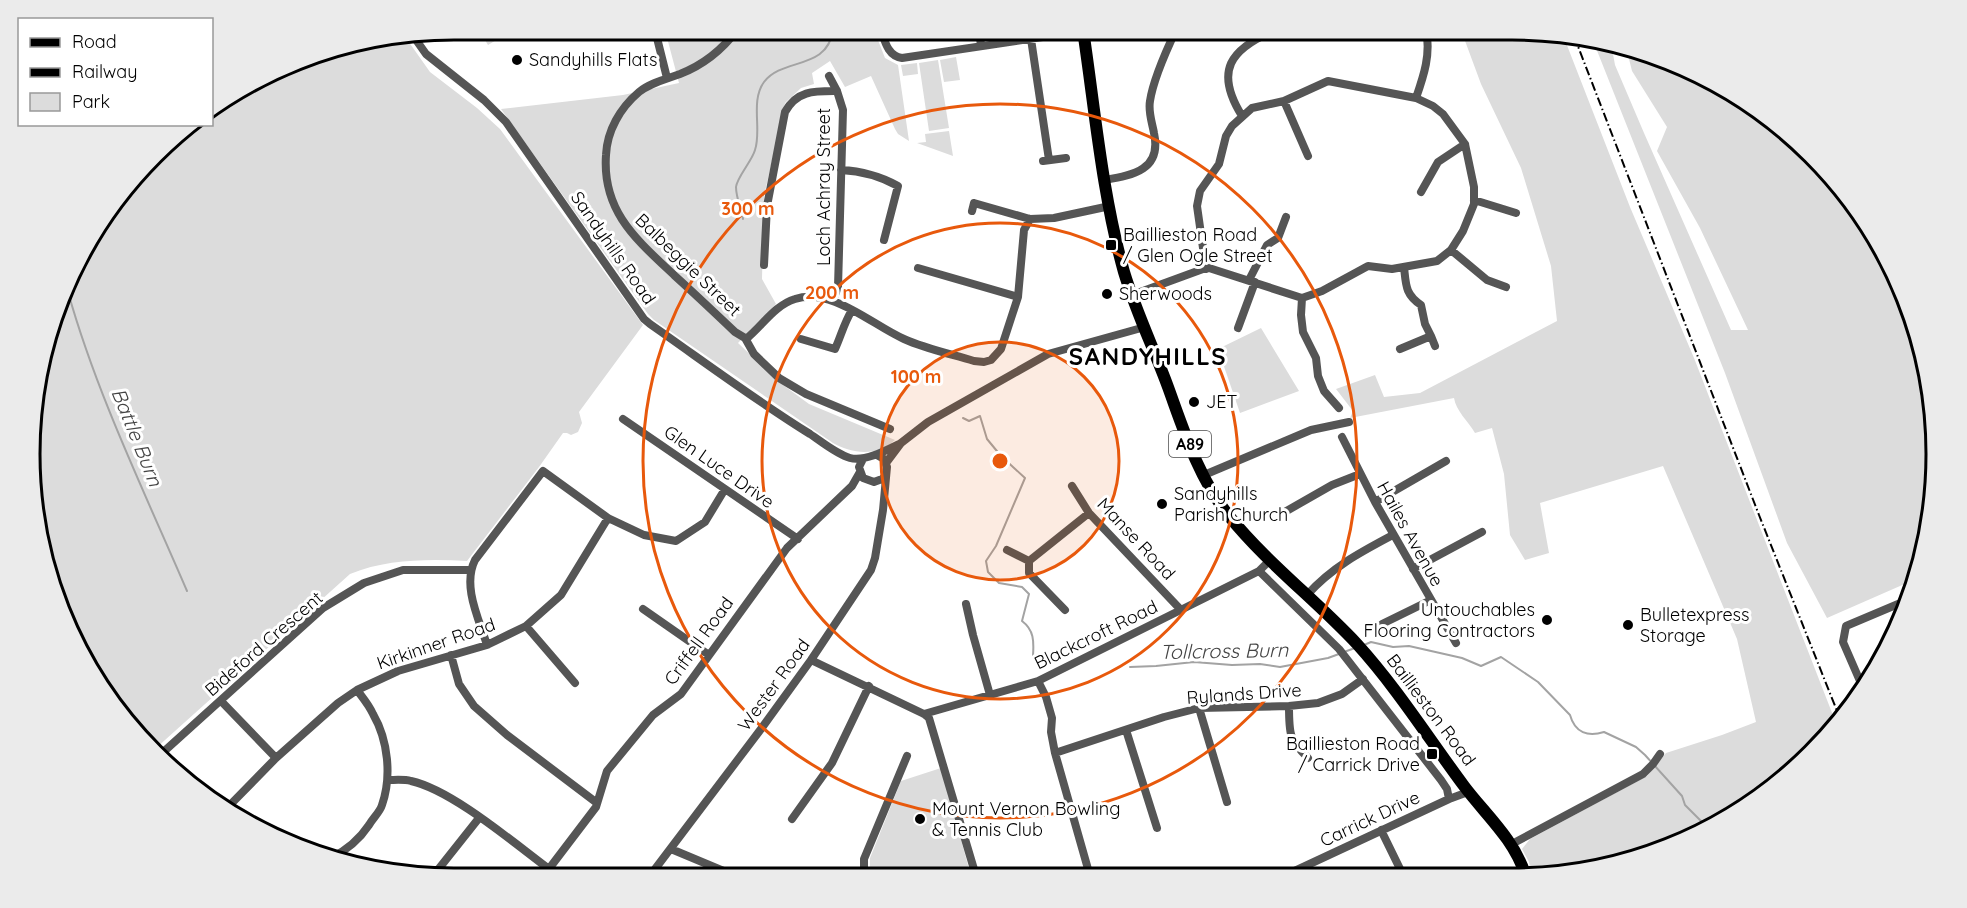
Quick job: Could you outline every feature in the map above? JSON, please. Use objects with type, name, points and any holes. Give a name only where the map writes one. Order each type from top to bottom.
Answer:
[{"type":"main road","name":"A89","points":[[1084,40],[1109,202]]},
{"type":"main road","name":"Baillieston Road","points":[[1109,202],[1124,271],[1144,327],[1204,475],[1227,514],[1270,560],[1359,646],[1394,689],[1468,792],[1494,821],[1522,868]]},
{"type":"street","points":[[658,40],[667,78]]},
{"type":"street","name":"Balbeggie Street","points":[[729,40],[706,61],[639,92],[629,102],[616,120],[607,140],[604,171],[608,192],[618,215],[634,238],[735,332],[746,339],[754,354],[779,378],[806,394],[890,429]]},
{"type":"street","points":[[885,40],[890,53],[900,58],[1024,40]]},
{"type":"street","points":[[980,40],[981,46]]},
{"type":"street","points":[[1031,40],[1046,160],[1066,158]]},
{"type":"street","points":[[1105,180],[1134,174],[1146,167],[1151,160],[1155,142],[1149,114],[1150,97],[1172,40]]},
{"type":"street","points":[[1242,116],[1227,82],[1231,62],[1239,50],[1257,40]]},
{"type":"street","points":[[1416,98],[1426,69],[1428,40]]},
{"type":"street","name":"Sandyhills Road","points":[[418,42],[426,54],[484,100],[506,123],[644,319],[793,424],[852,458],[863,459],[869,455],[877,455],[902,443]]},
{"type":"street","name":"Loch Achray Street","points":[[829,76],[843,110],[838,286],[833,300]]},
{"type":"street","points":[[1132,295],[1206,269],[1252,281],[1302,298],[1322,291],[1368,266],[1392,268],[1437,261],[1451,250],[1463,231],[1474,200],[1474,187],[1465,144],[1443,114],[1416,98],[1328,81],[1284,101],[1252,108],[1232,126],[1226,136],[1219,164],[1200,191],[1197,206],[1206,269]]},
{"type":"street","points":[[764,265],[766,206],[785,112],[790,103],[801,95],[837,91]]},
{"type":"street","points":[[1284,101],[1308,156]]},
{"type":"street","points":[[1421,192],[1438,162],[1465,144]]},
{"type":"street","points":[[841,170],[859,171],[883,177],[898,186],[884,240]]},
{"type":"street","points":[[1474,200],[1516,213]]},
{"type":"street","points":[[972,211],[974,202],[1030,219],[1054,218],[1109,202]]},
{"type":"street","points":[[1238,328],[1252,281],[1267,245],[1278,238],[1286,217]]},
{"type":"street","points":[[746,339],[780,306],[808,296],[833,300],[911,342],[974,361],[991,360],[1001,349],[1018,297],[1024,230],[1030,219]]},
{"type":"street","points":[[1451,250],[1487,280],[1506,287]]},
{"type":"street","points":[[1404,267],[1410,298],[1421,305],[1425,324],[1436,346]]},
{"type":"street","points":[[918,268],[1018,297]]},
{"type":"street","points":[[1302,298],[1303,332],[1316,358],[1318,376],[1324,391],[1339,408]]},
{"type":"street","points":[[801,339],[835,349],[842,326],[852,310]]},
{"type":"street","name":"Sandyhills Road","points":[[886,463],[902,443],[928,422],[1048,354],[1144,327]]},
{"type":"street","points":[[1400,349],[1431,336]]},
{"type":"street","name":"Glen Luce Drive","points":[[623,419],[798,539]]},
{"type":"street","points":[[1204,475],[1311,429],[1349,422]]},
{"type":"street","name":"Hailes Avenue","points":[[1342,437],[1393,535],[1456,643]]},
{"type":"street","points":[[866,481],[878,482],[885,476],[886,463],[877,455]]},
{"type":"street","name":"Sandyhills Road","points":[[852,458],[866,481]]},
{"type":"street","points":[[859,470],[863,459]]},
{"type":"street","points":[[1375,502],[1446,462]]},
{"type":"street","name":"Criffell Road","points":[[550,868],[596,807],[607,771],[653,715],[681,694],[787,548],[852,486],[859,470]]},
{"type":"street","points":[[487,645],[470,587],[470,570],[475,560],[543,471],[608,518],[644,535],[676,541],[705,522],[725,489]]},
{"type":"street","points":[[1283,513],[1332,485],[1360,474]]},
{"type":"street","name":"Wester Road","points":[[656,868],[811,660],[871,570],[883,510],[885,476]]},
{"type":"street","name":"Criffell Road","points":[[852,486],[866,481]]},
{"type":"street","points":[[878,482],[884,492]]},
{"type":"street","name":"Manse Road","points":[[1072,486],[1089,513],[1181,610]]},
{"type":"street","points":[[1029,561],[1089,513]]},
{"type":"street","name":"Kirkinner Road","points":[[232,803],[276,758],[338,703],[357,690],[398,670],[487,645],[526,626],[561,595],[608,518]]},
{"type":"street","points":[[1413,569],[1482,532]]},
{"type":"street","points":[[1307,595],[1322,578],[1364,550],[1393,535]]},
{"type":"street","points":[[1007,550],[1029,561]]},
{"type":"street","name":"Blackcroft Road","points":[[924,714],[1038,681],[1259,571],[1270,560]]},
{"type":"street","points":[[1029,561],[1029,573],[1065,610]]},
{"type":"street","name":"Bideford Crescent","points":[[166,750],[323,608],[364,583],[403,570],[470,570]]},
{"type":"street","points":[[1259,571],[1339,649],[1441,780],[1447,789],[1449,799]]},
{"type":"street","points":[[1382,624],[1431,600]]},
{"type":"street","points":[[966,604],[990,694]]},
{"type":"street","points":[[1859,680],[1843,642],[1846,626],[1898,604]]},
{"type":"street","points":[[643,609],[709,655]]},
{"type":"street","points":[[526,626],[575,683]]},
{"type":"street","points":[[451,655],[459,684],[474,706],[507,735],[597,803]]},
{"type":"street","points":[[811,660],[924,714],[931,723],[973,868]]},
{"type":"street","name":"Rylands Drive","points":[[1055,753],[1164,717],[1199,708],[1318,703],[1342,694],[1363,679]]},
{"type":"street","points":[[1038,681],[1046,697],[1052,718],[1051,732],[1055,753],[1088,868]]},
{"type":"street","points":[[792,819],[832,762],[869,686]]},
{"type":"street","points":[[343,852],[366,830],[382,807],[387,780],[386,754],[374,714],[357,690]]},
{"type":"street","points":[[221,701],[276,758]]},
{"type":"street","points":[[1289,706],[1289,723],[1293,743],[1308,758]]},
{"type":"street","points":[[1199,708],[1227,802]]},
{"type":"street","points":[[1126,730],[1157,828]]},
{"type":"street","points":[[1510,845],[1643,774],[1660,754]]},
{"type":"street","points":[[864,868],[864,859],[907,756]]},
{"type":"street","points":[[387,780],[410,781],[436,790],[548,868]]},
{"type":"street","name":"Carrick Drive","points":[[1301,868],[1468,792]]},
{"type":"street","points":[[440,867],[479,818]]},
{"type":"street","points":[[1381,830],[1400,868]]},
{"type":"street","points":[[671,849],[716,868]]},
{"type":"green space","points":[[485,40],[496,40],[488,45]]},
{"type":"green space","points":[[668,40],[878,40],[885,58],[898,65],[909,141],[898,134],[895,129],[871,76],[845,87],[830,61],[812,73],[814,84],[801,88],[785,103],[764,196],[762,279],[776,304],[738,343],[779,382],[809,404],[895,440],[888,445],[864,452],[848,450],[833,443],[654,320],[501,109],[623,95],[679,83]]},
{"type":"green space","points":[[1465,40],[1540,41],[1566,44],[1630,207],[1694,358],[1833,716],[1786,765],[1765,782],[1743,798],[1696,825],[1646,846],[1594,860],[1540,867],[1530,867],[1522,849],[1530,839],[1647,776],[1666,753],[1756,722],[1737,639],[1663,466],[1540,503],[1549,553],[1525,560],[1510,535],[1504,474],[1492,428],[1475,433],[1460,412],[1454,398],[1350,418],[1353,411],[1336,389],[1375,375],[1384,397],[1420,393],[1557,321],[1551,266],[1521,168],[1481,84]]},
{"type":"green space","points":[[409,43],[430,72],[500,129],[643,325],[579,412],[582,423],[578,432],[571,435],[563,433],[467,561],[408,561],[378,565],[350,574],[160,744],[143,727],[110,684],[83,637],[62,587],[48,535],[41,481],[41,427],[44,400],[48,373],[62,321],[83,271],[110,224],[126,202],[143,181],[181,143],[202,126],[213,126],[213,118],[224,110],[271,83],[296,72],[321,62],[373,48]]},
{"type":"green space","points":[[1596,49],[1613,53],[1615,65],[1644,133],[1731,330],[1748,330],[1700,228],[1657,151],[1667,127],[1632,71],[1629,57],[1646,62],[1696,83],[1743,110],[1765,126],[1786,143],[1824,181],[1857,224],[1871,247],[1905,321],[1919,373],[1926,427],[1926,481],[1923,508],[1919,535],[1906,583],[1827,618],[1787,543],[1725,373]]},
{"type":"green space","points":[[956,57],[960,80],[944,82],[940,60]]},
{"type":"green space","points":[[938,60],[949,128],[929,131],[919,63]]},
{"type":"green space","points":[[917,63],[918,74],[903,76],[901,65]]},
{"type":"green space","points":[[949,131],[953,156],[917,143],[926,142],[925,134]]},
{"type":"green space","points":[[1261,328],[1299,391],[1240,413],[1218,349]]},
{"type":"green space","name":"Mount Vernon Bowling & Tennis Club","points":[[941,768],[969,868],[870,868],[870,858],[901,781]]},
{"type":"waterway","name":"Tollcross Burn","points":[[743,219],[736,187],[757,142],[757,107],[760,90],[772,74],[814,58],[822,52],[830,40]]},
{"type":"waterway","name":"Battle Burn","points":[[70,300],[107,406],[187,591]]},
{"type":"waterway","name":"Tollcross Burn","points":[[963,418],[969,421],[980,416],[987,439],[1001,456],[1025,478],[996,546],[986,561],[988,572],[999,583],[1022,587],[1029,594],[1022,621],[1029,628],[1032,636],[1033,656],[1044,665]]},
{"type":"waterway","name":"Tollcross Burn","points":[[1364,645],[1371,642],[1393,647],[1409,646],[1462,658],[1481,666],[1501,657],[1538,682],[1570,715],[1579,730],[1588,734],[1604,732],[1636,747],[1682,796],[1685,805],[1702,822]]},
{"type":"waterway","name":"Tollcross Burn","points":[[1344,652],[1355,648]]},
{"type":"waterway","name":"Tollcross Burn","points":[[1130,667],[1194,662],[1232,665],[1260,664],[1280,667],[1339,654]]},
{"type":"railway","points":[[1578,46],[1837,711]]},
{"type":"place","name":"Sandyhills Flats","points":[[517,60]]},
{"type":"place","name":"Baillieston Road / Glen Ogle Street","points":[[1111,245]]},
{"type":"place","name":"Sherwoods","points":[[1107,294]]},
{"type":"place","name":"JET","points":[[1194,402]]},
{"type":"place","name":"Sandyhills Parish Church","points":[[1162,504]]},
{"type":"place","name":"Untouchables Flooring Contractors","points":[[1547,620]]},
{"type":"place","name":"Bulletexpress Storage","points":[[1628,625]]},
{"type":"place","name":"Baillieston Road / Carrick Drive","points":[[1432,754]]},
{"type":"place","name":"Mount Vernon Bowling & Tennis Club","points":[[920,819]]},
{"type":"district","name":"SANDYHILLS","points":[[1148,357]]}]
